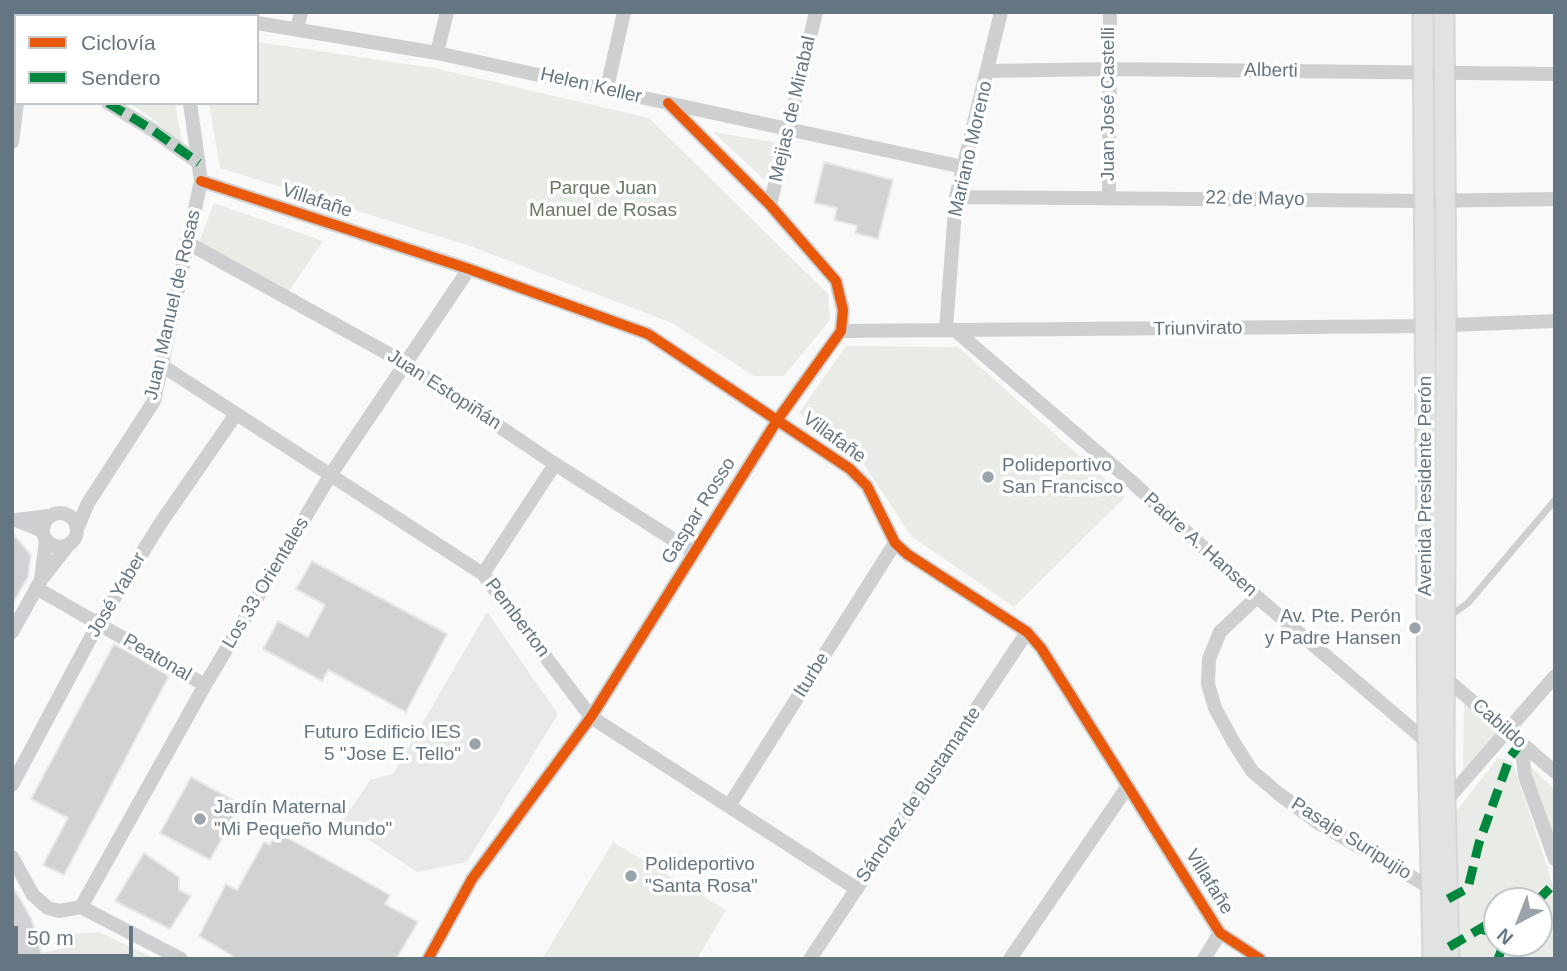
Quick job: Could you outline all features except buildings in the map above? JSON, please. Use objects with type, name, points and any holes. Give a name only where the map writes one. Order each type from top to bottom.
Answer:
[{"type":"main road","name":"Avenida Presidente Perón","points":[[1423,12],[1428,743],[1440,894],[1449,959]]},
{"type":"main road","name":"Avenida Presidente Perón","points":[[1433,959],[1445,802],[1444,12]]},
{"type":"street","points":[[297,29],[301,12]]},
{"type":"street","points":[[437,53],[447,12]]},
{"type":"street","points":[[607,88],[624,12]]},
{"type":"street","name":"Mejias de Mirabal","points":[[770,205],[816,12]]},
{"type":"street","name":"Mariano Moreno","points":[[951,330],[956,197],[1001,12]]},
{"type":"street","name":"Juan José Castelli","points":[[1109,197],[1110,12]]},
{"type":"street","name":"Helen Keller","points":[[259,23],[437,53],[963,167]]},
{"type":"street","name":"Alberti","points":[[988,71],[1109,69],[1555,74]]},
{"type":"street","points":[[668,103],[770,205],[836,281],[843,310],[841,331]]},
{"type":"street","points":[[12,142],[17,105]]},
{"type":"street","points":[[111,105],[199,163]]},
{"type":"street","name":"Juan Manuel de Rosas","points":[[77,529],[88,503],[154,401],[201,181],[190,105]]},
{"type":"street","name":"Villafañe","points":[[201,181],[469,269],[648,334],[850,468],[867,486],[895,543],[906,554],[1027,632],[1041,648],[1220,933],[1260,959]]},
{"type":"street","name":"22 de Mayo","points":[[956,197],[1423,201],[1555,199]]},
{"type":"street","name":"Juan Estopiñán","points":[[186,242],[405,363],[555,464],[693,552]]},
{"type":"street","name":"Los 33 Orientales","points":[[81,907],[205,685],[331,474],[469,269]]},
{"type":"street","name":"Triunvirato","points":[[841,331],[1446,326],[1555,321]]},
{"type":"street","name":"Padre A. Hansen","points":[[951,330],[1131,481],[1257,597],[1444,758]]},
{"type":"street","name":"Gaspar Rosso","points":[[428,959],[472,879],[591,717],[778,419],[841,331]]},
{"type":"street","name":"Pemberton","points":[[161,365],[483,574],[591,717],[857,889]]},
{"type":"street","name":"José Yaber","points":[[12,785],[98,624],[160,524],[236,414]]},
{"type":"street","points":[[483,574],[555,464]]},
{"type":"street","points":[[38,584],[46,520],[88,503]]},
{"type":"street","points":[[12,632],[38,584],[74,540],[77,529],[68,515],[14,519]]},
{"type":"street","points":[[14,519],[44,536],[50,544],[60,547],[70,543]]},
{"type":"street","name":"Iturbe","points":[[729,806],[895,543]]},
{"type":"street","name":"Peatonal","points":[[38,584],[98,624],[205,685]]},
{"type":"street","name":"Pasaje Suripujio","points":[[1257,597],[1220,632],[1209,659],[1208,684],[1215,708],[1234,743],[1252,771],[1279,794],[1320,824],[1440,894]]},
{"type":"street","name":"Sánchez de Bustamante","points":[[810,959],[1027,632]]},
{"type":"street","points":[[1445,802],[1555,676]]},
{"type":"street","name":"Cabildo","points":[[1444,677],[1555,772]]},
{"type":"street","points":[[1521,743],[1525,776],[1555,859]]},
{"type":"street","points":[[1010,959],[1128,786]]},
{"type":"street","points":[[12,857],[40,903],[54,911],[81,907],[181,959]]},
{"type":"street","points":[[1204,959],[1220,933]]},
{"type":"lane","points":[[1444,621],[1468,603],[1555,500]]},
{"type":"shaded area","name":"Futuro Edificio IES 5 \"Jose E. Tello\"","points":[[487,612],[558,714],[467,862],[417,872],[342,822],[370,780],[393,774]]},
{"type":"green space","points":[[12,12],[146,14],[14,14],[12,21]]},
{"type":"green space","name":"Parque Juan Manuel de Rosas","points":[[259,42],[434,68],[649,118],[828,294],[830,320],[784,376],[754,376],[672,323],[470,246],[220,168],[209,105],[259,105]]},
{"type":"green space","points":[[133,105],[175,105],[183,147]]},
{"type":"green space","points":[[713,132],[778,143],[767,182]]},
{"type":"green space","points":[[214,203],[323,241],[286,296],[198,245]]},
{"type":"green space","name":"Polideportivo San Francisco","points":[[846,346],[958,347],[1125,497],[1014,607],[911,536],[859,457],[799,413]]},
{"type":"green space","points":[[1464,700],[1499,731],[1463,774]]},
{"type":"green space","points":[[1498,758],[1512,761],[1553,887],[1483,887],[1483,957],[1553,957],[1553,888],[1555,959],[1456,959],[1453,815]]},
{"type":"green space","points":[[1528,764],[1555,790],[1555,839]]},
{"type":"green space","name":"Polideportivo \"Santa Rosa\"","points":[[613,842],[726,910],[697,959],[542,959]]},
{"type":"green space","points":[[99,932],[156,959],[42,959],[41,953],[73,946],[70,934]]},
{"type":"marked path","points":[[111,105],[199,163]]},
{"type":"marked path","points":[[1448,899],[1468,888],[1479,843],[1510,757],[1521,743]]},
{"type":"marked path","points":[[1551,887],[1555,883]]},
{"type":"marked path","points":[[1449,947],[1483,927]]},
{"type":"cycle path","points":[[428,959],[472,879],[591,717],[778,419],[841,331],[843,310],[836,281],[770,205],[668,103]]},
{"type":"cycle path","points":[[201,181],[469,269],[648,334],[850,469],[867,486],[895,543],[907,554],[1027,632],[1041,648],[1220,933],[1260,959]]},
{"type":"place","name":"Polideportivo San Francisco","points":[[988,477]]},
{"type":"place","name":"Av. Pte. Perón y Padre Hansen","points":[[1415,628]]},
{"type":"place","name":"Futuro Edificio IES 5 \"Jose E. Tello\"","points":[[475,744]]},
{"type":"place","name":"Jardín Maternal \"Mi Pequeño Mundo\"","points":[[200,819]]},
{"type":"place","name":"Polideportivo \"Santa Rosa\"","points":[[631,876]]}]
